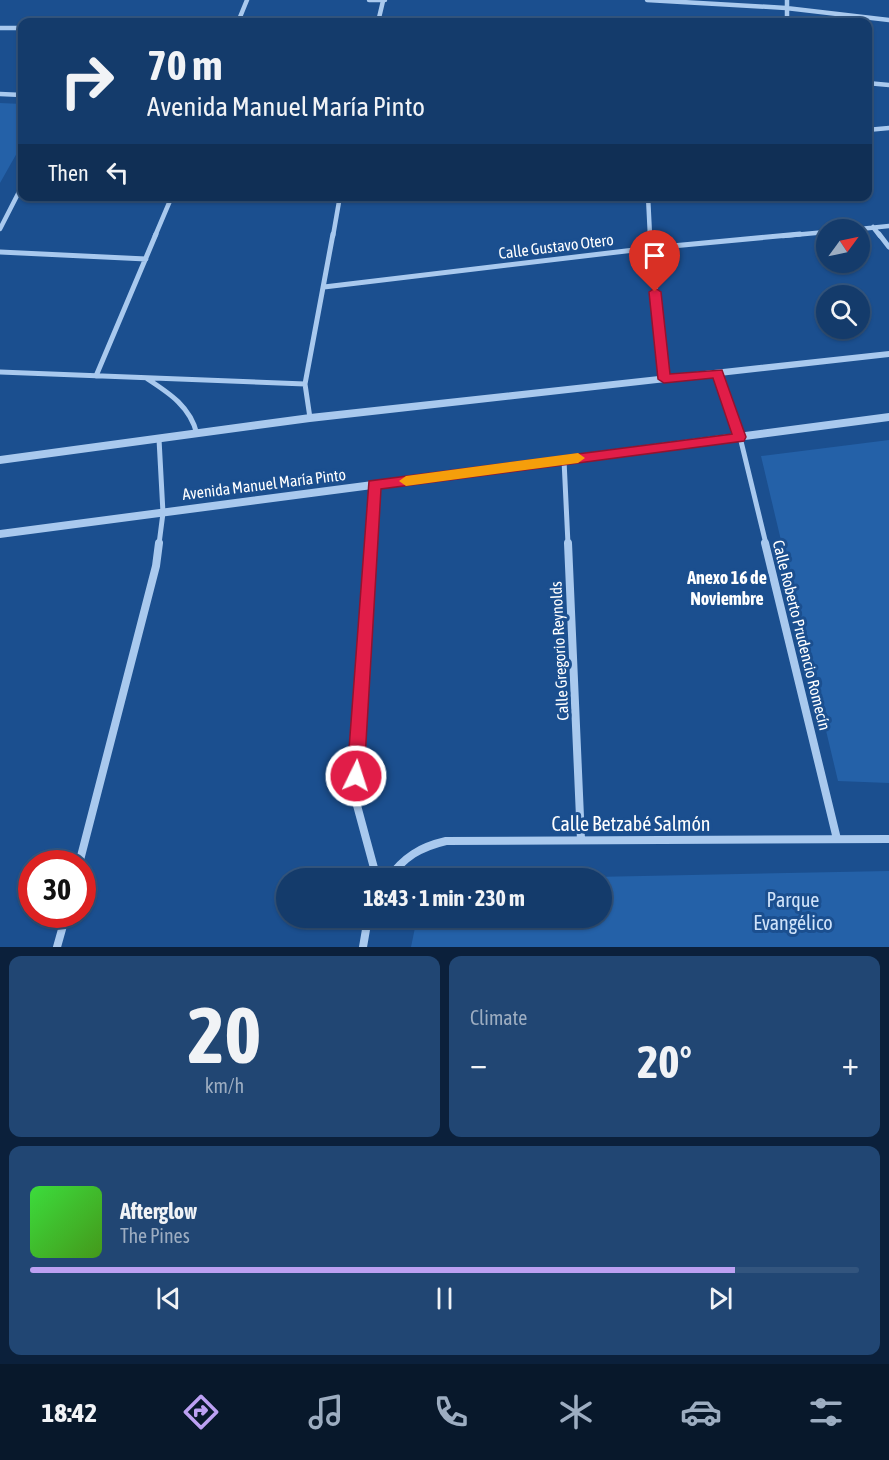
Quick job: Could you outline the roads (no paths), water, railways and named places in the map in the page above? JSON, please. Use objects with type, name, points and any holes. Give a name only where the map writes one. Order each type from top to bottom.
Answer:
[{"type":"street","points":[[240,18],[247,0]]},
{"type":"street","points":[[369,0],[384,0],[379,18]]},
{"type":"street","points":[[647,0],[786,8],[872,18]]},
{"type":"street","points":[[786,0],[787,18]]},
{"type":"street","points":[[872,18],[889,20]]},
{"type":"street","points":[[0,28],[18,28]]},
{"type":"street","points":[[872,83],[889,85]]},
{"type":"street","points":[[0,94],[18,95]]},
{"type":"street","points":[[872,130],[889,128]]},
{"type":"street","points":[[0,229],[18,194]]},
{"type":"street","points":[[96,376],[170,201]]},
{"type":"street","points":[[310,418],[305,384],[339,201]]},
{"type":"street","points":[[648,201],[664,379]]},
{"type":"street","points":[[870,227],[889,226]]},
{"type":"street","points":[[873,227],[889,247]]},
{"type":"street","name":"Calle Gustavo Otero","points":[[324,287],[651,248],[816,233]]},
{"type":"street","points":[[0,252],[146,259]]},
{"type":"street","points":[[0,460],[310,418],[889,354]]},
{"type":"street","points":[[0,372],[305,384]]},
{"type":"street","name":"Calle Roberto Prudencio Romecín","points":[[717,373],[740,437],[837,839]]},
{"type":"street","points":[[146,378],[191,412],[197,434]]},
{"type":"street","name":"Avenida Manuel María Pinto","points":[[0,534],[889,417]]},
{"type":"street","points":[[83,850],[156,566],[164,513],[159,439]]},
{"type":"street","name":"Calle Gregorio Reynolds","points":[[564,460],[581,840]]},
{"type":"street","points":[[373,868],[355,798],[374,485]]},
{"type":"street","name":"Calle Betzabé Salmón","points":[[395,868],[399,862],[421,846],[438,843],[889,839]]},
{"type":"street","points":[[57,947],[62,928]]},
{"type":"street","points":[[363,947],[366,928]]},
{"type":"district","name":"Anexo 16 de Noviembre","points":[[727,587]]},
{"type":"park label","name":"Parque Evangélico","points":[[793,910]]}]
